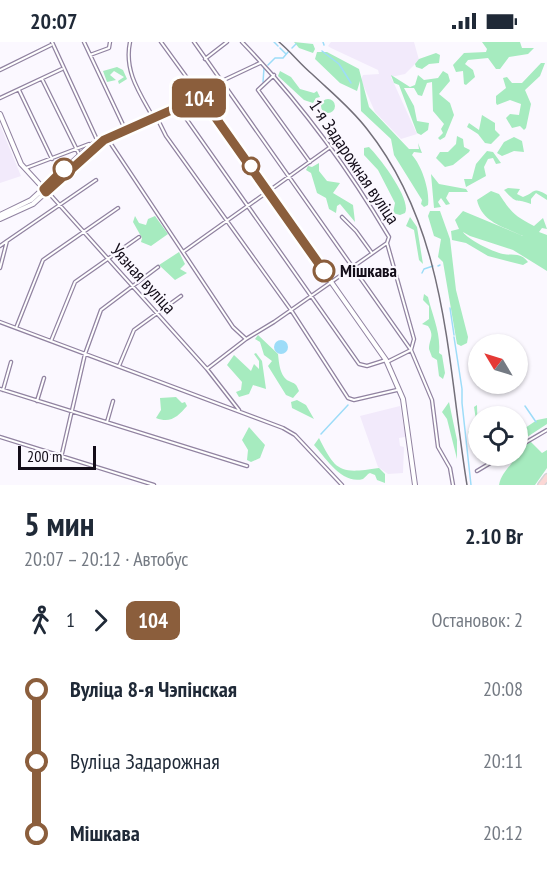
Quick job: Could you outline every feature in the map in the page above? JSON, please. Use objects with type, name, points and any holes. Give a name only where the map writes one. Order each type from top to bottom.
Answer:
[{"type":"main road","points":[[45,190],[90,145],[201,97],[387,361],[400,389],[408,425],[413,485]]},
{"type":"main road","name":"Уязная вуліца","points":[[0,114],[24,167],[45,190]]},
{"type":"main road","points":[[0,217],[45,190],[106,139]]},
{"type":"main road","points":[[541,485],[547,477]]},
{"type":"street","points":[[84,42],[126,131]]},
{"type":"street","points":[[90,55],[109,48],[110,42]]},
{"type":"street","points":[[130,42],[128,60],[130,75],[166,136],[291,310],[351,400],[400,389]]},
{"type":"street","points":[[161,42],[201,97],[207,88],[261,63]]},
{"type":"street","points":[[178,107],[359,364],[367,366],[387,361],[411,350],[227,85],[194,42]]},
{"type":"street","points":[[205,59],[227,42]]},
{"type":"street","name":"1-я Задарожная вуліца","points":[[242,42],[274,75],[330,147],[361,191],[389,237],[387,243],[414,339],[411,350],[432,400],[438,447],[450,468],[453,485]]},
{"type":"street","points":[[0,70],[52,43],[98,142]]},
{"type":"street","points":[[0,98],[63,68]]},
{"type":"street","points":[[274,75],[258,90],[310,162]]},
{"type":"street","points":[[42,79],[75,150],[80,155]]},
{"type":"street","points":[[19,90],[52,159]]},
{"type":"street","points":[[106,139],[233,327],[246,339]]},
{"type":"street","points":[[24,167],[90,145]]},
{"type":"street","points":[[183,252],[330,147]]},
{"type":"street","points":[[0,246],[96,180]]},
{"type":"street","name":"Уязная вуліца","points":[[45,190],[236,402],[239,411]]},
{"type":"street","points":[[16,328],[41,262],[118,208]]},
{"type":"street","points":[[342,217],[372,253]]},
{"type":"street","points":[[51,341],[72,286],[139,237]]},
{"type":"street","points":[[0,268],[8,241]]},
{"type":"street","points":[[207,369],[246,339],[387,243]]},
{"type":"street","points":[[61,458],[85,354],[101,310],[158,267]]},
{"type":"street","points":[[119,366],[132,333],[182,296]]},
{"type":"street","points":[[0,322],[284,428],[296,435],[342,485]]},
{"type":"street","points":[[11,362],[2,390],[247,466]]},
{"type":"street","points":[[38,401],[44,378]]},
{"type":"street","points":[[107,422],[113,401]]},
{"type":"street","points":[[231,409],[236,402]]},
{"type":"street","points":[[528,441],[547,429]]},
{"type":"street","points":[[0,438],[154,485]]},
{"type":"street","points":[[477,471],[485,466]]},
{"type":"shaded area","points":[[331,42],[414,42],[419,60],[405,74],[391,77],[417,134],[401,139],[375,112],[361,80],[363,75],[379,74],[378,70],[331,48],[328,46]]},
{"type":"shaded area","points":[[0,125],[21,176],[0,183]]},
{"type":"shaded area","points":[[400,406],[405,434],[405,437],[399,438],[400,446],[404,447],[403,473],[388,474],[378,467],[360,416]]},
{"type":"green space","points":[[294,42],[313,44],[315,49],[313,53],[299,48]]},
{"type":"green space","points":[[482,42],[520,42],[522,48],[534,48],[528,54],[509,57],[500,69],[496,69],[488,58],[468,60],[465,64],[473,70],[475,77],[466,85],[463,71],[456,72],[453,65],[464,53],[486,52],[487,49]]},
{"type":"green space","points":[[317,52],[327,52],[359,69],[369,107],[409,149],[419,149],[418,143],[422,153],[414,152],[412,155],[424,179],[428,193],[428,205],[424,207],[421,204],[422,200],[394,155],[391,139],[361,111],[360,81],[357,91],[340,83],[315,59]]},
{"type":"green space","points":[[436,53],[440,55],[439,63],[429,64],[422,69],[416,67],[415,64],[419,59]]},
{"type":"green space","points":[[541,63],[545,63],[540,76],[525,90],[531,104],[526,128],[524,130],[520,126],[512,128],[506,118],[510,114],[519,115],[521,104],[510,100],[497,105],[496,96],[506,88],[503,78],[507,77],[512,83],[522,83]]},
{"type":"green space","points":[[117,67],[123,70],[127,79],[119,84],[118,81],[124,77],[114,71],[110,75],[116,80],[107,82],[103,71]]},
{"type":"green space","points":[[280,71],[291,77],[300,89],[314,93],[317,91],[320,97],[316,98],[313,103],[304,100],[278,76]]},
{"type":"green space","points":[[443,71],[448,74],[450,81],[439,94],[450,103],[454,115],[445,137],[440,140],[438,138],[443,133],[441,129],[444,124],[433,111],[432,82],[427,83],[422,96],[418,95],[414,88],[404,88],[414,106],[417,121],[429,123],[428,130],[421,135],[417,133],[399,85],[394,83],[391,75],[410,87],[415,85],[418,75],[424,80],[438,78]]},
{"type":"green space","points":[[325,99],[331,99],[335,106],[331,113],[325,113],[321,109],[321,103]]},
{"type":"green space","points":[[482,115],[495,123],[495,130],[500,135],[491,144],[485,143],[478,134],[467,127],[469,123],[479,130]]},
{"type":"green space","points":[[457,136],[463,139],[464,147],[470,150],[453,165],[445,167],[436,158],[440,152],[448,152],[456,144]]},
{"type":"green space","points":[[514,137],[522,141],[524,152],[514,151],[502,156],[497,153],[504,142]]},
{"type":"green space","points":[[369,147],[400,189],[406,207],[405,213],[400,215],[393,213],[395,203],[378,170],[364,155],[364,148]]},
{"type":"green space","points":[[487,151],[493,152],[501,163],[496,164],[493,158],[488,159],[484,167],[486,176],[466,187],[464,179],[472,179],[476,164]]},
{"type":"green space","points":[[319,163],[319,171],[327,181],[340,183],[333,193],[353,205],[355,222],[340,204],[337,206],[336,213],[329,209],[326,198],[317,193],[311,173],[306,170],[308,166],[312,167]]},
{"type":"green space","points":[[431,174],[439,184],[466,189],[468,192],[449,192],[446,198],[450,204],[446,205],[441,198],[438,202],[441,207],[434,208]]},
{"type":"green space","points":[[520,189],[517,194],[523,197],[538,191],[547,195],[547,200],[536,193],[531,199],[531,204],[517,200],[504,190]]},
{"type":"green space","points":[[491,191],[499,194],[517,216],[534,226],[543,218],[547,229],[542,228],[539,232],[547,235],[547,271],[513,250],[463,232],[487,248],[503,254],[519,256],[528,262],[523,265],[488,256],[466,243],[452,240],[451,231],[459,229],[455,220],[463,211],[523,236],[495,223],[484,214],[477,200]]},
{"type":"green space","points":[[430,211],[440,211],[450,239],[456,290],[468,337],[467,343],[461,346],[457,344],[443,262],[438,257],[441,239],[434,236],[428,216]]},
{"type":"green space","points":[[135,216],[139,223],[146,225],[148,219],[155,216],[168,234],[151,246],[141,242],[142,238],[133,222]]},
{"type":"green space","points":[[410,217],[417,227],[423,264],[419,260],[414,230],[406,226]]},
{"type":"green space","points":[[179,252],[185,264],[180,269],[187,273],[175,280],[159,265]]},
{"type":"green space","points":[[424,294],[428,297],[437,331],[439,353],[442,355],[445,373],[443,379],[439,376],[437,360],[432,357],[429,349],[430,329],[422,324],[429,319],[429,306],[423,300]]},
{"type":"green space","points":[[258,335],[278,354],[286,379],[297,386],[299,391],[293,398],[286,395],[268,366],[272,361],[264,355],[260,342],[255,339]]},
{"type":"green space","points":[[256,353],[262,361],[266,389],[253,385],[249,394],[239,397],[236,392],[241,390],[242,382],[227,365],[234,355],[251,371],[254,364],[259,369],[259,361],[254,354]]},
{"type":"green space","points":[[176,397],[182,403],[185,402],[187,406],[184,410],[170,419],[156,418],[161,410],[160,398]]},
{"type":"green space","points":[[297,400],[306,405],[314,419],[292,408],[291,402]]},
{"type":"green space","points":[[449,402],[457,440],[457,459],[447,419],[442,412]]},
{"type":"green space","points":[[547,418],[547,424],[528,436],[528,426],[537,420]]},
{"type":"green space","points":[[249,427],[265,445],[260,458],[251,462],[247,460],[248,450],[242,440]]},
{"type":"green space","points":[[319,438],[335,464],[347,470],[356,471],[379,468],[385,474],[385,483],[377,480],[375,475],[370,473],[363,479],[355,480],[341,474],[314,445]]},
{"type":"green space","points":[[530,441],[542,453],[547,450],[547,468],[535,485],[499,485],[509,466],[528,466],[528,442]]},
{"type":"water","points":[[281,340],[286,342],[288,347],[286,352],[281,354],[276,352],[274,347],[276,342]]},
{"type":"waterway","points":[[274,42],[278,46]]},
{"type":"waterway","points":[[292,48],[296,44]]},
{"type":"waterway","points":[[280,48],[286,54]]},
{"type":"waterway","points":[[322,51],[339,64],[351,83]]},
{"type":"waterway","points":[[268,65],[275,58],[283,58],[288,52]]},
{"type":"waterway","points":[[263,82],[264,68]]},
{"type":"waterway","points":[[422,273],[424,269],[433,266]]},
{"type":"waterway","points":[[450,308],[454,335]]},
{"type":"waterway","points":[[454,337],[462,389],[471,485]]},
{"type":"waterway","points":[[321,434],[348,405]]},
{"type":"waterway","points":[[528,410],[536,422]]},
{"type":"railway","points":[[279,42],[361,121],[394,169],[414,210],[429,254],[440,299],[467,485]]},
{"type":"bus line","name":"104","points":[[64,169],[44,189],[46,192],[104,140],[201,97],[324,271]]},
{"type":"place","name":"Мішкава","points":[[324,271]]}]
